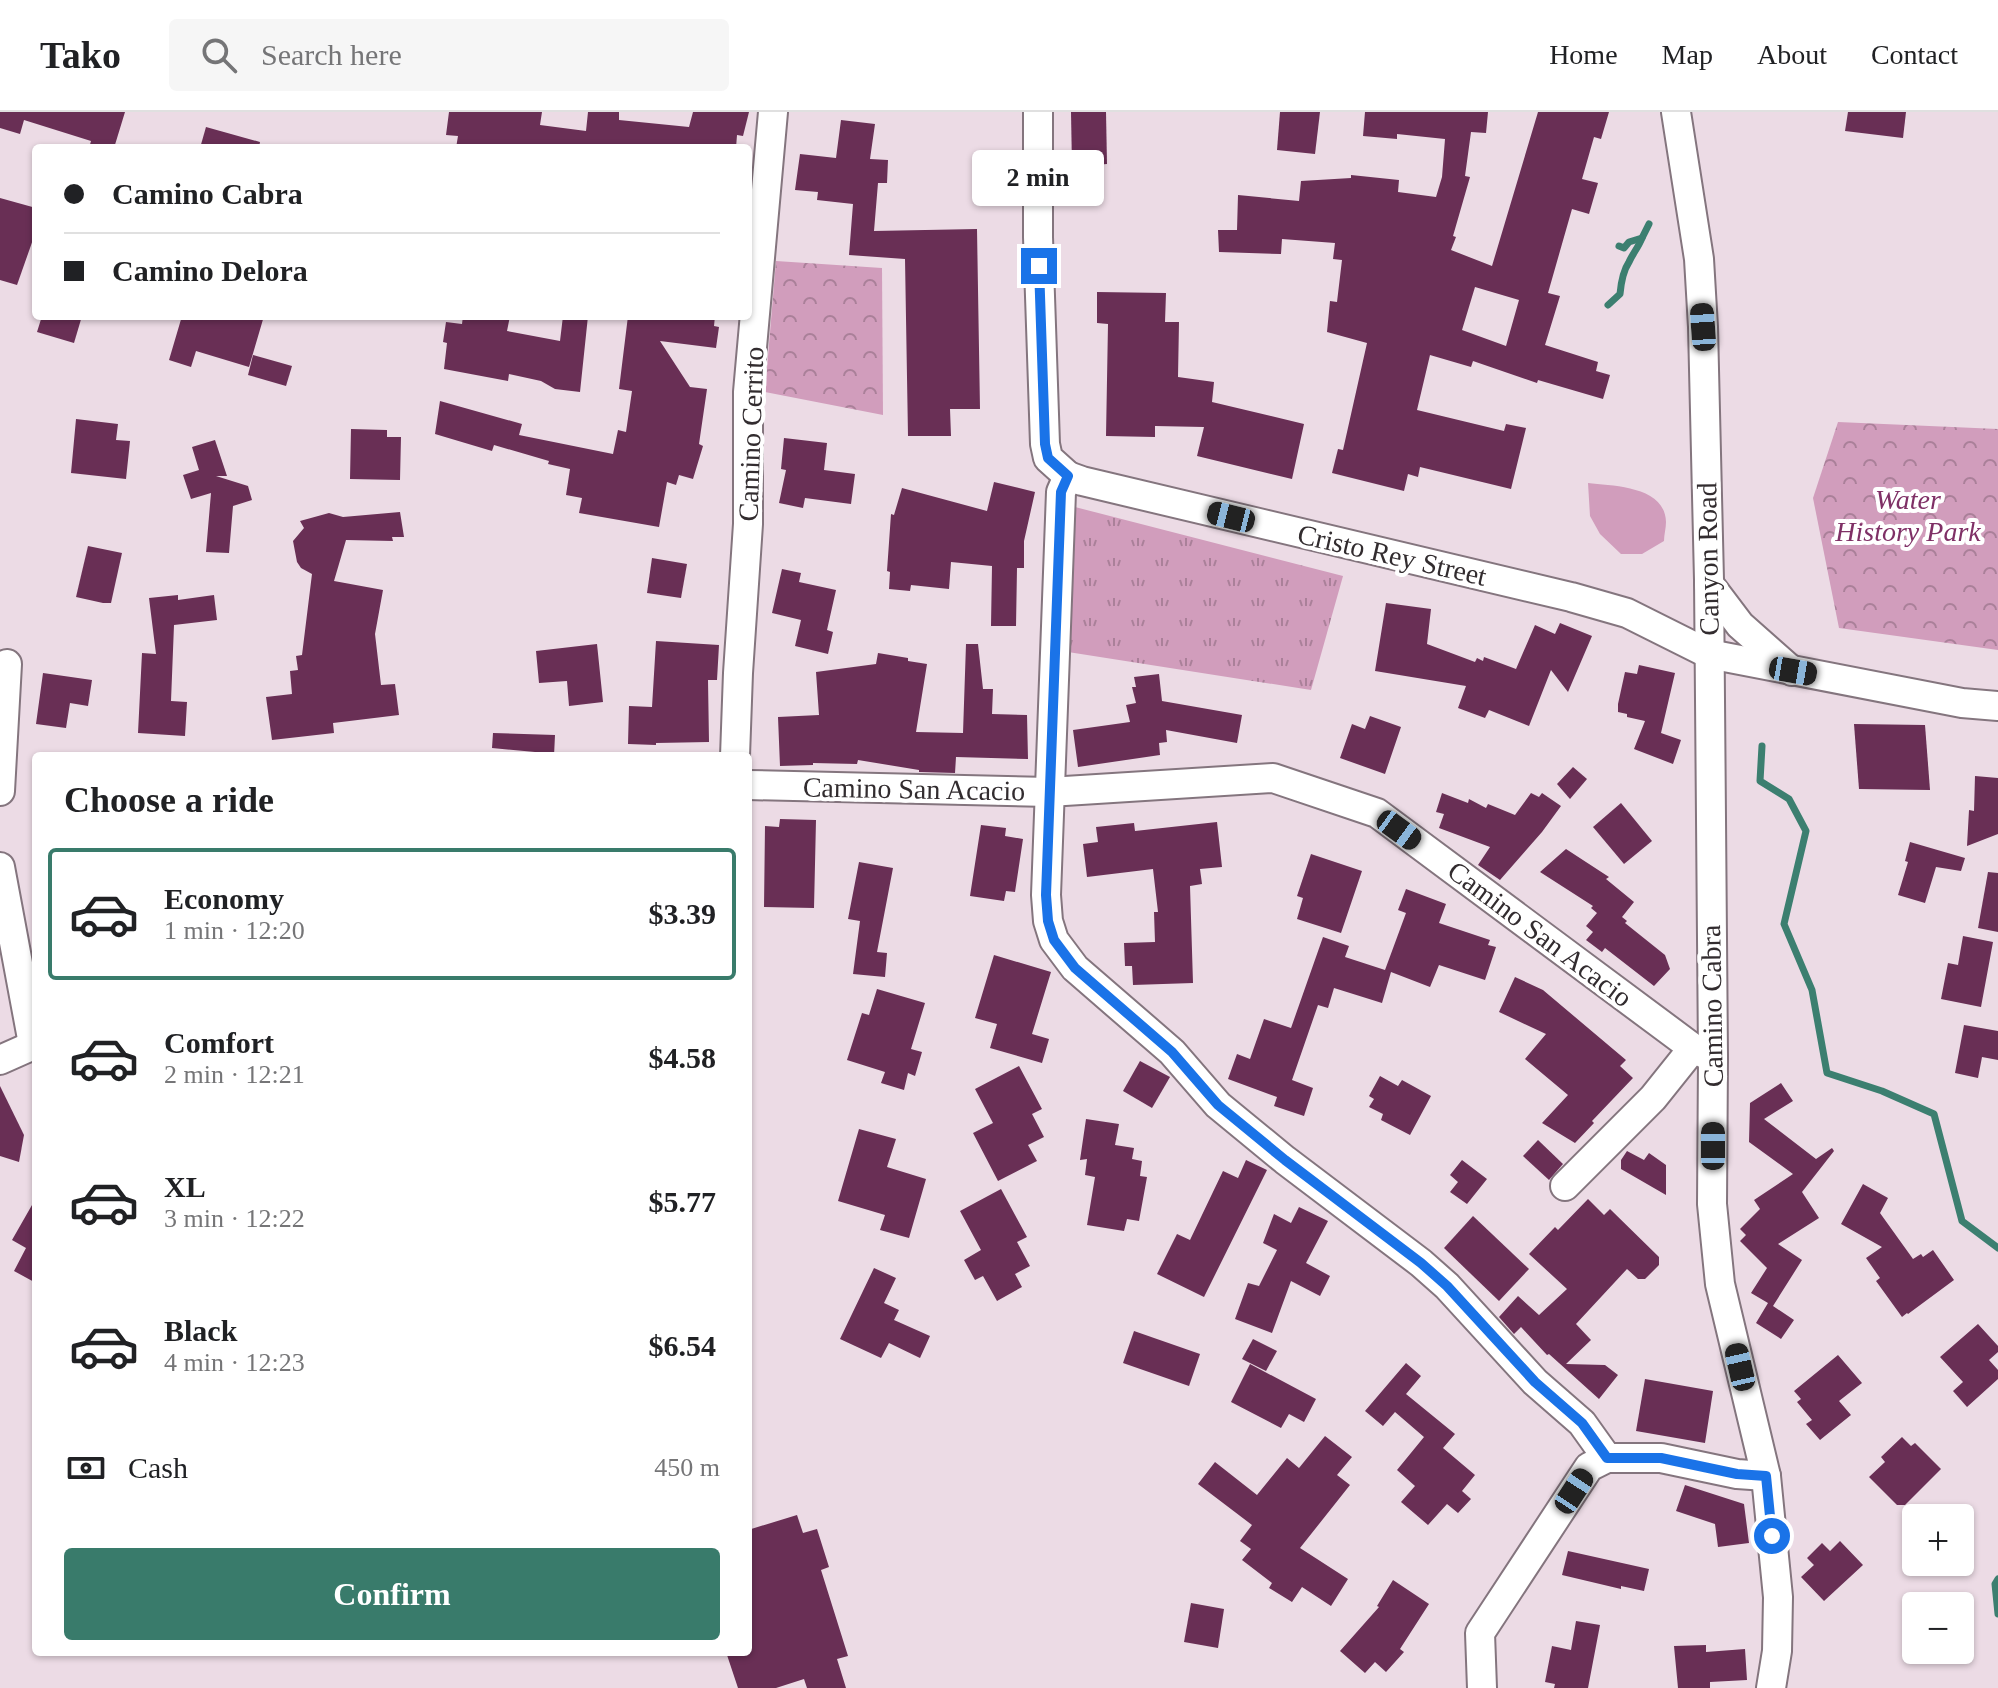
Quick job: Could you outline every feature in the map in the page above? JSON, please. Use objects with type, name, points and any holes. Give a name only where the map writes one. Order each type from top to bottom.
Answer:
[{"type":"street","name":"Camino Cerrito","points":[[735,752],[748,524],[748,392],[773,112]]},
{"type":"street","points":[[1038,112],[1038,237],[1045,444],[1048,458],[1068,476],[1061,492],[1049,792],[1046,895],[1048,921],[1054,940],[1075,968],[1172,1052],[1218,1105],[1447,1286],[1535,1382],[1582,1423],[1607,1458]]},
{"type":"street","name":"Canyon Road","points":[[1666,112],[1686,171]]},
{"type":"street","name":"Canyon Road","points":[[1676,112],[1699,259],[1709,654],[1962,703],[1998,706]]},
{"type":"street","name":"Cristo Rey Street","points":[[1068,476],[1571,597],[1627,613],[1709,654]]},
{"type":"street","points":[[1709,584],[1740,625],[1793,671]]},
{"type":"street","name":"Camino Cabra","points":[[1709,654],[1703,1053],[1712,1204],[1720,1284],[1766,1476],[1778,1597],[1777,1651],[1771,1688]]},
{"type":"street","points":[[0,791],[7,664]]},
{"type":"street","points":[[1962,703],[1998,719]]},
{"type":"street","name":"Camino San Acacio","points":[[752,785],[1049,792],[1273,778],[1377,813],[1703,1053]]},
{"type":"street","points":[[0,867],[32,1029]]},
{"type":"street","points":[[0,1060],[32,1045]]},
{"type":"street","points":[[1565,1186],[1703,1053]]},
{"type":"street","points":[[1482,1688],[1480,1633],[1589,1467],[1607,1458],[1661,1458],[1737,1474],[1766,1476]]},
{"type":"green space","points":[[776,261],[882,268],[883,415],[765,392]]},
{"type":"green space","name":"Water History Park","points":[[1838,422],[1998,429],[1998,650],[1839,628],[1813,498]]},
{"type":"green space","points":[[1588,483],[1636,490],[1657,501],[1666,522],[1664,541],[1642,554],[1621,554],[1600,534],[1590,516]]},
{"type":"green space","points":[[1075,507],[1343,576],[1311,690],[1068,652]]},
{"type":"building","points":[[0,112],[125,112],[115,144],[90,144],[91,141],[24,120],[20,134],[0,128]]},
{"type":"building","points":[[449,112],[542,112],[540,125],[586,131],[588,112],[619,112],[619,120],[689,127],[693,112],[749,112],[743,136],[737,135],[736,144],[457,144],[458,136],[446,135]]},
{"type":"building","points":[[1071,112],[1106,112],[1107,164],[1072,167]]},
{"type":"building","points":[[1280,112],[1320,112],[1315,154],[1277,150]]},
{"type":"building","points":[[1365,112],[1488,112],[1486,133],[1471,132],[1465,176],[1470,177],[1451,250],[1492,266],[1538,112],[1609,112],[1601,139],[1594,137],[1582,179],[1598,183],[1589,214],[1572,209],[1548,293],[1560,296],[1545,345],[1598,362],[1596,371],[1610,375],[1603,399],[1538,380],[1537,383],[1473,361],[1471,367],[1430,355],[1417,410],[1504,431],[1506,424],[1526,428],[1511,489],[1420,467],[1418,477],[1408,474],[1404,491],[1332,473],[1338,449],[1343,450],[1367,343],[1327,332],[1330,301],[1337,302],[1342,260],[1333,259],[1335,243],[1282,239],[1281,254],[1219,252],[1218,230],[1237,230],[1238,195],[1299,201],[1301,181],[1351,178],[1351,175],[1399,180],[1398,192],[1436,197],[1442,177],[1445,139],[1397,134],[1397,139],[1363,136]],"holes":[[[1475,287],[1519,300],[1506,346],[1462,330]]]},
{"type":"building","points":[[1848,112],[1906,112],[1903,138],[1845,131]]},
{"type":"building","points":[[841,120],[875,124],[870,159],[888,160],[887,183],[878,183],[874,231],[977,229],[980,409],[950,409],[951,436],[908,436],[905,259],[849,255],[853,204],[817,200],[818,192],[795,190],[800,154],[836,158]]},
{"type":"building","points":[[206,127],[260,142],[260,144],[201,144]]},
{"type":"building","points":[[0,198],[32,207],[32,242],[17,285],[0,280]]},
{"type":"building","points":[[1097,292],[1166,293],[1165,322],[1179,322],[1178,377],[1214,382],[1212,402],[1304,424],[1292,479],[1197,456],[1204,427],[1155,426],[1155,437],[1106,436],[1108,324],[1097,323]]},
{"type":"building","points":[[41,320],[81,320],[74,343],[37,332]]},
{"type":"building","points":[[181,320],[263,320],[249,367],[196,351],[191,367],[169,360]]},
{"type":"building","points":[[462,320],[509,320],[507,331],[560,341],[563,320],[588,320],[580,392],[555,389],[541,381],[509,374],[508,381],[444,369],[446,322],[462,324]]},
{"type":"building","points":[[628,320],[715,320],[714,326],[719,327],[716,348],[660,341],[690,387],[707,389],[699,444],[703,446],[693,479],[679,475],[676,485],[667,482],[659,527],[579,513],[582,498],[566,495],[570,469],[494,445],[492,451],[435,434],[440,401],[522,424],[519,435],[613,454],[618,430],[626,432],[632,391],[619,389]]},
{"type":"building","points":[[253,355],[292,366],[286,386],[248,375]]},
{"type":"building","points":[[76,419],[118,424],[116,440],[130,441],[126,479],[71,473]]},
{"type":"building","points":[[351,429],[387,430],[387,437],[401,437],[400,480],[350,479]]},
{"type":"building","points":[[784,438],[827,443],[824,470],[855,474],[851,504],[805,498],[803,508],[779,503],[786,470],[781,469]]},
{"type":"building","points":[[215,440],[227,476],[216,476],[248,486],[252,500],[233,506],[229,553],[206,552],[211,493],[191,499],[183,475],[199,470],[192,447]]},
{"type":"building","points":[[994,482],[1035,492],[1024,541],[1024,568],[1017,568],[1016,626],[991,626],[992,566],[951,562],[949,589],[911,585],[910,591],[889,589],[890,572],[887,571],[891,514],[894,515],[902,488],[987,511]]},
{"type":"building","points":[[400,512],[404,537],[392,537],[393,541],[346,540],[334,581],[383,590],[375,634],[381,685],[395,684],[399,715],[333,723],[334,733],[272,740],[266,697],[292,694],[290,671],[298,670],[296,656],[302,655],[312,574],[297,562],[293,541],[304,528],[300,521],[329,513],[343,517]]},
{"type":"building","points":[[88,546],[122,553],[111,603],[76,597]]},
{"type":"building","points":[[652,558],[687,564],[681,598],[647,593]]},
{"type":"building","points":[[782,569],[801,573],[799,582],[836,590],[827,630],[833,632],[828,654],[795,646],[801,620],[772,613]]},
{"type":"building","points":[[178,595],[178,600],[214,595],[217,620],[174,625],[171,701],[187,702],[185,736],[138,733],[142,653],[156,654],[149,598]]},
{"type":"building","points":[[1386,603],[1431,609],[1427,644],[1475,662],[1477,658],[1483,661],[1484,657],[1516,669],[1535,625],[1555,634],[1560,623],[1592,636],[1568,692],[1551,670],[1529,726],[1489,710],[1485,718],[1458,708],[1466,686],[1375,671]]},
{"type":"building","points":[[656,641],[719,645],[717,680],[708,680],[709,742],[628,744],[629,706],[652,707]]},
{"type":"building","points":[[597,644],[603,702],[569,706],[567,681],[539,683],[536,651]]},
{"type":"building","points":[[966,644],[978,644],[983,689],[993,689],[992,714],[1027,715],[1028,759],[956,757],[955,773],[919,772],[858,760],[857,764],[780,766],[778,717],[819,715],[816,672],[876,664],[878,653],[927,664],[916,732],[963,733]]},
{"type":"building","points":[[1639,665],[1675,673],[1661,733],[1681,740],[1673,764],[1634,749],[1645,721],[1618,712],[1625,672],[1637,674]]},
{"type":"building","points":[[43,673],[92,680],[88,706],[70,703],[66,728],[36,724]]},
{"type":"building","points":[[1159,674],[1162,701],[1242,715],[1237,743],[1166,730],[1167,742],[1159,743],[1160,755],[1078,767],[1073,730],[1130,722],[1126,705],[1136,703],[1132,687],[1136,687],[1134,677]]},
{"type":"building","points":[[1370,716],[1401,727],[1385,774],[1340,758],[1352,724],[1365,729]]},
{"type":"building","points":[[1854,724],[1925,725],[1930,790],[1859,789]]},
{"type":"building","points":[[493,733],[555,735],[554,752],[492,748]]},
{"type":"building","points":[[1573,767],[1587,779],[1570,799],[1557,784]]},
{"type":"building","points":[[1975,776],[1998,778],[1998,834],[1967,846],[1969,810],[1974,811]]},
{"type":"building","points":[[1442,793],[1468,803],[1469,799],[1486,808],[1488,804],[1515,815],[1531,793],[1539,797],[1542,793],[1561,806],[1500,880],[1478,865],[1490,847],[1439,828],[1444,814],[1436,812]]},
{"type":"building","points":[[1621,803],[1652,841],[1624,864],[1593,827]]},
{"type":"building","points":[[780,819],[816,820],[814,908],[764,907],[765,826],[779,827]]},
{"type":"building","points":[[1217,822],[1222,867],[1200,869],[1202,884],[1190,886],[1193,983],[1133,985],[1132,966],[1125,966],[1124,943],[1155,942],[1154,912],[1158,912],[1153,869],[1087,877],[1083,844],[1098,842],[1096,827],[1134,823],[1135,831]]},
{"type":"building","points":[[981,825],[1006,828],[1005,836],[1023,839],[1015,892],[1006,891],[1004,901],[970,896]]},
{"type":"building","points":[[1910,842],[1965,858],[1961,871],[1936,867],[1925,903],[1898,895],[1908,862],[1905,861]]},
{"type":"building","points":[[1566,849],[1609,877],[1606,879],[1634,902],[1622,917],[1627,921],[1625,923],[1665,955],[1670,969],[1654,986],[1605,948],[1602,952],[1586,940],[1593,932],[1586,926],[1597,913],[1591,908],[1593,906],[1540,872]]},
{"type":"building","points":[[1311,854],[1362,871],[1341,933],[1297,919],[1303,898],[1297,896]]},
{"type":"building","points":[[859,862],[893,868],[877,952],[887,953],[885,977],[853,974],[860,921],[848,919]]},
{"type":"building","points":[[1988,872],[1998,873],[1998,932],[1978,928]]},
{"type":"building","points":[[1406,889],[1446,904],[1439,923],[1490,940],[1488,945],[1496,947],[1485,980],[1439,965],[1430,987],[1391,972],[1382,1003],[1334,988],[1328,1008],[1318,1005],[1292,1080],[1313,1088],[1304,1116],[1274,1106],[1277,1097],[1228,1079],[1237,1054],[1250,1059],[1264,1019],[1291,1028],[1323,937],[1349,946],[1345,957],[1385,970],[1406,913],[1398,910]]},
{"type":"building","points":[[1963,936],[1993,942],[1981,1007],[1941,999],[1948,963],[1958,965]]},
{"type":"building","points":[[994,955],[1051,972],[1032,1034],[1049,1039],[1042,1063],[990,1048],[997,1024],[975,1018]]},
{"type":"building","points":[[1515,977],[1543,990],[1626,1060],[1620,1066],[1633,1078],[1575,1143],[1542,1123],[1568,1095],[1525,1059],[1546,1034],[1499,1012]]},
{"type":"building","points":[[877,989],[925,1003],[911,1049],[922,1052],[915,1076],[908,1073],[904,1090],[881,1083],[885,1072],[847,1060],[862,1013],[869,1015]]},
{"type":"building","points":[[1964,1025],[1998,1031],[1998,1060],[1982,1057],[1978,1078],[1955,1073]]},
{"type":"building","points":[[1140,1061],[1170,1077],[1152,1108],[1123,1091]]},
{"type":"building","points":[[1019,1066],[1042,1109],[1032,1114],[1044,1137],[1028,1145],[1037,1161],[998,1181],[973,1133],[993,1123],[975,1089]]},
{"type":"building","points":[[1380,1076],[1398,1086],[1402,1080],[1431,1096],[1410,1135],[1381,1120],[1383,1114],[1369,1107],[1374,1099],[1369,1096]]},
{"type":"building","points":[[1781,1083],[1793,1101],[1764,1119],[1816,1159],[1832,1148],[1834,1151],[1802,1192],[1819,1218],[1778,1244],[1802,1260],[1773,1306],[1794,1320],[1781,1339],[1756,1323],[1768,1303],[1751,1293],[1767,1268],[1740,1241],[1746,1235],[1740,1229],[1760,1209],[1754,1200],[1793,1174],[1749,1142],[1750,1103]]},
{"type":"building","points":[[0,1086],[24,1135],[19,1162],[0,1156]]},
{"type":"building","points":[[1086,1119],[1119,1124],[1115,1145],[1134,1148],[1132,1159],[1142,1161],[1140,1176],[1147,1177],[1139,1221],[1127,1219],[1124,1231],[1087,1225],[1095,1177],[1085,1175],[1087,1159],[1080,1160]]},
{"type":"building","points":[[859,1129],[896,1139],[887,1167],[926,1179],[909,1238],[880,1230],[885,1215],[838,1201]]},
{"type":"building","points":[[1538,1140],[1563,1164],[1549,1180],[1523,1156]]},
{"type":"building","points":[[1627,1151],[1644,1160],[1649,1153],[1666,1165],[1666,1195],[1621,1169],[1621,1160]]},
{"type":"building","points":[[1246,1160],[1267,1170],[1204,1297],[1157,1274],[1177,1234],[1190,1240],[1223,1171],[1238,1178]]},
{"type":"building","points":[[1462,1160],[1487,1179],[1467,1204],[1450,1192],[1458,1182],[1450,1175]]},
{"type":"building","points":[[1863,1184],[1888,1198],[1880,1213],[1913,1259],[1933,1250],[1954,1280],[1902,1317],[1876,1281],[1880,1278],[1866,1258],[1882,1247],[1841,1224]]},
{"type":"building","points":[[1001,1189],[1027,1237],[1017,1242],[1030,1266],[1015,1274],[1022,1287],[997,1301],[983,1276],[975,1280],[964,1260],[981,1250],[960,1211]]},
{"type":"building","points":[[1588,1199],[1604,1215],[1610,1209],[1659,1257],[1659,1265],[1645,1279],[1638,1279],[1627,1269],[1576,1324],[1591,1340],[1566,1364],[1605,1365],[1618,1375],[1599,1399],[1547,1355],[1521,1327],[1514,1334],[1499,1317],[1518,1296],[1539,1315],[1567,1289],[1529,1254]]},
{"type":"building","points":[[32,1205],[32,1281],[14,1271],[26,1248],[12,1240]]},
{"type":"building","points":[[1299,1207],[1328,1221],[1306,1263],[1330,1276],[1320,1296],[1291,1281],[1272,1333],[1235,1319],[1248,1283],[1259,1286],[1277,1250],[1263,1243],[1274,1214],[1291,1223]]},
{"type":"building","points":[[1473,1216],[1529,1269],[1499,1301],[1444,1248]]},
{"type":"building","points":[[874,1268],[896,1278],[884,1303],[899,1310],[894,1320],[930,1336],[920,1358],[889,1343],[881,1358],[840,1339]]},
{"type":"building","points":[[1978,1324],[1998,1346],[1998,1352],[1989,1360],[1998,1370],[1998,1379],[1967,1407],[1953,1391],[1963,1382],[1940,1357]]},
{"type":"building","points":[[1134,1331],[1200,1354],[1189,1386],[1123,1363]]},
{"type":"building","points":[[1253,1339],[1277,1351],[1266,1371],[1242,1359]]},
{"type":"building","points":[[1838,1355],[1862,1383],[1839,1401],[1851,1415],[1820,1440],[1806,1424],[1812,1420],[1797,1402],[1801,1399],[1794,1391]]},
{"type":"building","points":[[1406,1363],[1421,1376],[1406,1394],[1455,1434],[1443,1448],[1475,1475],[1462,1491],[1471,1499],[1458,1513],[1447,1504],[1428,1525],[1401,1502],[1415,1486],[1397,1470],[1424,1437],[1395,1412],[1383,1426],[1365,1411]]},
{"type":"building","points":[[1250,1364],[1316,1399],[1304,1422],[1289,1414],[1281,1428],[1231,1402]]},
{"type":"building","points":[[1645,1379],[1713,1391],[1705,1443],[1636,1431]]},
{"type":"building","points":[[1325,1436],[1352,1457],[1337,1475],[1350,1485],[1300,1548],[1348,1579],[1331,1606],[1302,1587],[1292,1602],[1269,1588],[1272,1583],[1242,1560],[1251,1549],[1240,1541],[1252,1525],[1198,1484],[1215,1462],[1257,1495],[1287,1458],[1299,1468]]},
{"type":"building","points":[[1902,1437],[1911,1446],[1915,1443],[1941,1469],[1906,1504],[1897,1505],[1869,1477],[1885,1462],[1881,1457]]},
{"type":"building","points":[[1685,1485],[1744,1504],[1749,1543],[1718,1547],[1715,1524],[1676,1511]]},
{"type":"building","points":[[797,1515],[803,1533],[817,1529],[829,1567],[821,1570],[848,1656],[837,1659],[846,1688],[807,1688],[804,1679],[776,1688],[738,1688],[727,1656],[752,1656],[752,1529]]},
{"type":"building","points":[[1840,1541],[1863,1565],[1824,1601],[1801,1577],[1814,1565],[1807,1558],[1822,1543],[1830,1551]]},
{"type":"building","points":[[1568,1551],[1649,1569],[1644,1591],[1621,1586],[1621,1589],[1562,1575]]},
{"type":"building","points":[[1393,1580],[1429,1604],[1400,1649],[1404,1652],[1386,1672],[1375,1662],[1365,1673],[1340,1651],[1379,1607]]},
{"type":"building","points":[[1191,1603],[1224,1609],[1218,1648],[1184,1642]]},
{"type":"building","points":[[1576,1621],[1600,1625],[1588,1688],[1554,1688],[1555,1684],[1545,1682],[1552,1646],[1571,1650]]},
{"type":"building","points":[[1706,1645],[1706,1652],[1745,1649],[1747,1680],[1710,1682],[1710,1688],[1678,1688],[1674,1646]]},
{"type":"waterway","points":[[1619,246],[1624,248],[1629,242],[1642,238],[1649,224]]},
{"type":"waterway","points":[[1608,305],[1620,294],[1625,269],[1642,238]]},
{"type":"waterway","points":[[1762,746],[1760,781],[1789,799],[1806,831],[1784,924],[1812,990],[1827,1073],[1882,1091],[1934,1114],[1962,1221],[1998,1248]]},
{"type":"waterway","points":[[1998,1579],[1995,1584],[1998,1614]]},
{"type":"route","points":[[1039,266],[1045,444],[1048,458],[1068,476],[1061,492],[1049,792],[1046,895],[1048,921],[1054,940],[1075,968],[1172,1052],[1218,1105],[1447,1286],[1535,1382],[1582,1423],[1607,1458],[1661,1458],[1737,1474],[1766,1476],[1772,1536]]}]
